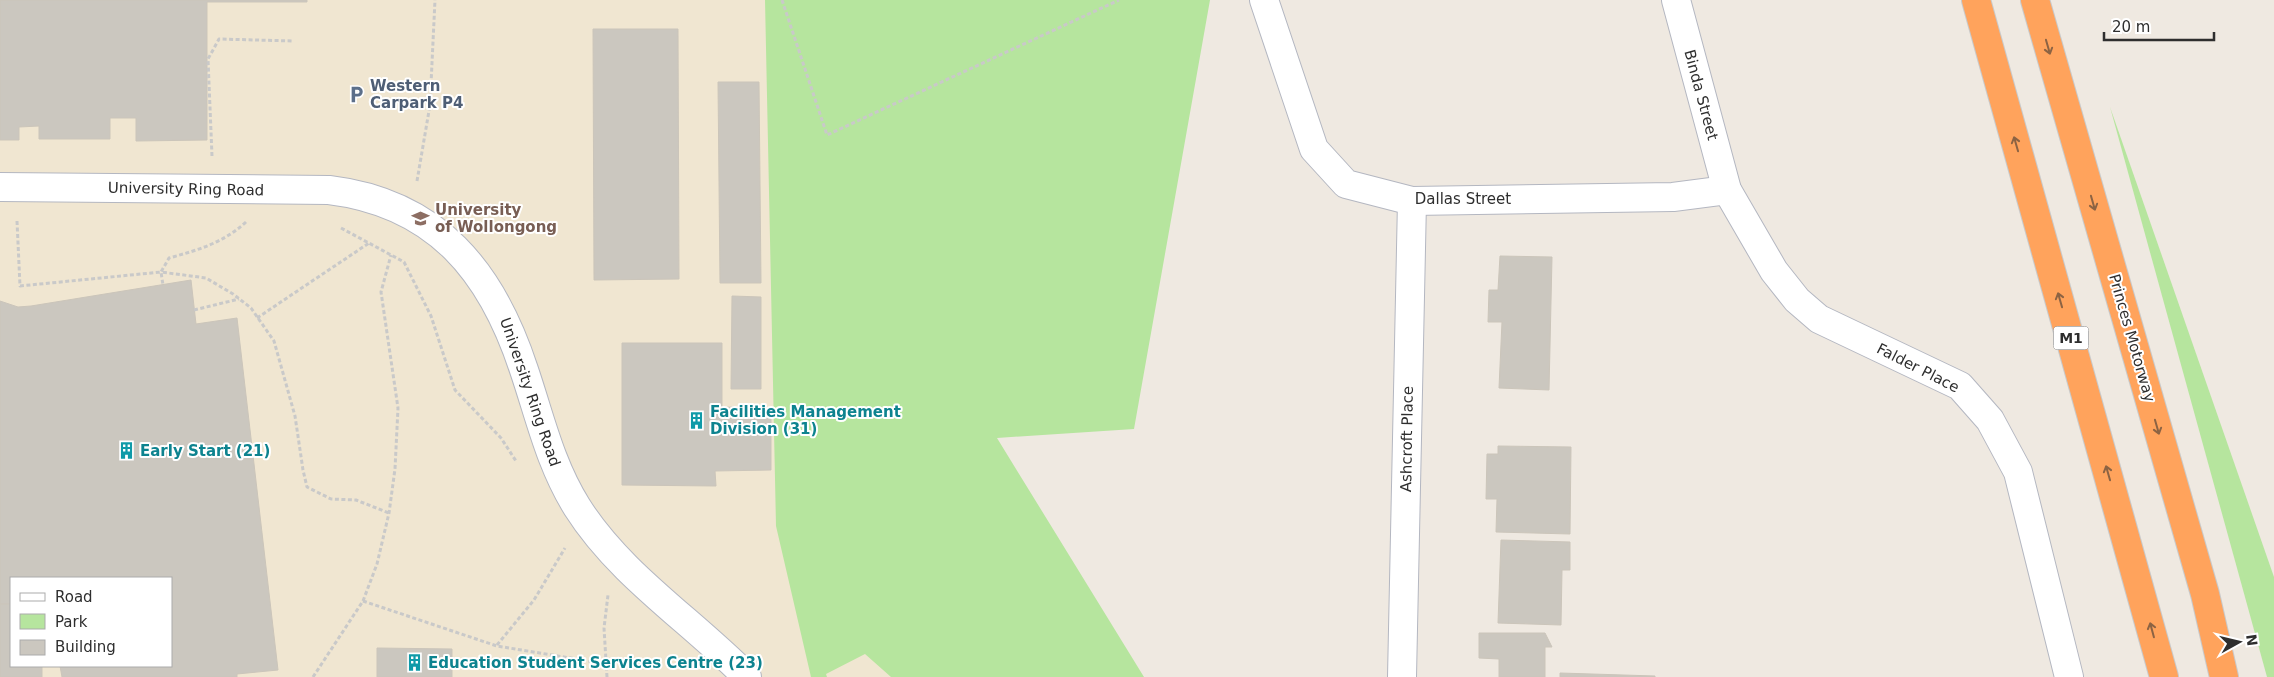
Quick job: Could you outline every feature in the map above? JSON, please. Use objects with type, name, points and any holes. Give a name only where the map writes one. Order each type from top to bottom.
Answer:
[{"type":"highway","name":"M1","points":[[1976,0],[2164,677]]},
{"type":"highway","name":"Princes Motorway","points":[[2035,0],[2205,594],[2224,677]]},
{"type":"street","name":"Dallas Street","points":[[1264,0],[1314,149],[1346,184],[1412,201],[1673,197],[1727,190]]},
{"type":"street","name":"Binda Street","points":[[1676,0],[1727,190]]},
{"type":"street","name":"University Ring Road","points":[[0,187],[329,190],[368,197],[392,206],[429,226],[460,252],[475,268],[501,308],[525,371],[552,458],[568,493],[588,522],[628,569],[747,677]]},
{"type":"street","name":"Falder Place","points":[[1727,190],[1774,271],[1797,300],[1819,319],[1960,386],[1990,420],[2018,472],[2069,677]]},
{"type":"street","name":"Ashcroft Place","points":[[1402,677],[1412,201]]},
{"type":"path","points":[[416,190],[430,105],[435,0]]},
{"type":"path","points":[[782,0],[827,135],[1118,0]]},
{"type":"path","points":[[212,159],[208,59],[219,39],[294,41]]},
{"type":"path","points":[[163,285],[161,272],[169,258],[208,247],[231,235],[250,218]]},
{"type":"path","points":[[17,222],[20,286],[161,272],[206,278],[240,299],[251,308],[274,341],[295,416],[302,470],[307,487],[331,499],[356,500],[389,513]]},
{"type":"path","points":[[257,318],[369,243]]},
{"type":"path","points":[[314,677],[363,601],[377,564],[389,513],[395,469],[398,408],[381,292],[391,255],[404,262],[431,316],[455,390],[501,438],[517,461]]},
{"type":"path","points":[[194,310],[240,299]]},
{"type":"path","points":[[497,646],[534,600],[570,540]]},
{"type":"path","points":[[607,677],[604,628],[608,594]]},
{"type":"path","points":[[363,601],[497,646],[607,664]]},
{"type":"shaded area","name":"University of Wollongong","points":[[0,0],[839,0],[846,438],[1144,677],[0,677]]},
{"type":"green space","points":[[765,0],[1210,0],[1134,429],[997,438],[1144,677],[891,677],[865,654],[826,674],[827,677],[811,677],[776,526]]},
{"type":"green space","points":[[2110,107],[2274,577],[2274,677],[2267,677]]},
{"type":"building","points":[[0,0],[307,0],[307,2],[207,2],[207,140],[136,141],[136,118],[110,118],[110,139],[39,139],[39,126],[19,127],[19,140],[0,140]]},
{"type":"building","points":[[593,29],[678,29],[679,279],[594,280]]},
{"type":"building","points":[[718,82],[759,82],[761,283],[720,283]]},
{"type":"building","points":[[1500,256],[1552,257],[1549,390],[1499,388],[1502,322],[1488,322],[1489,290],[1498,290]]},
{"type":"building","name":"Early Start (21)","points":[[191,280],[196,324],[237,318],[278,670],[237,674],[237,677],[62,677],[60,667],[172,667],[172,577],[10,577],[10,604],[0,604],[0,301],[18,307]]},
{"type":"building","name":"Facilities Management Division (31)","points":[[732,296],[761,297],[761,389],[731,389]]},
{"type":"building","name":"Facilities Management Division (31)","points":[[622,343],[722,343],[722,407],[771,408],[771,470],[715,471],[716,486],[622,485]]},
{"type":"building","points":[[1498,446],[1571,447],[1570,534],[1496,532],[1497,499],[1486,499],[1487,454],[1498,454]]},
{"type":"building","points":[[1501,540],[1570,542],[1570,570],[1562,570],[1561,625],[1498,623]]},
{"type":"building","points":[[0,604],[10,604],[10,667],[42,667],[42,677],[0,677]]},
{"type":"building","points":[[1479,633],[1545,633],[1552,647],[1545,647],[1545,677],[1499,677],[1499,659],[1479,658]]},
{"type":"building","name":"Education Student Services Centre (23)","points":[[377,648],[452,649],[452,677],[377,677]]},
{"type":"building","points":[[1560,673],[1655,676],[1655,677],[1560,677]]},
{"type":"place","name":"Western Carpark P4","points":[[356,95]]},
{"type":"place","name":"University of Wollongong","points":[[421,219]]},
{"type":"place","name":"Facilities Management Division (31)","points":[[696,421]]},
{"type":"place","name":"Early Start (21)","points":[[126,451]]},
{"type":"place","name":"Education Student Services Centre (23)","points":[[414,663]]}]
